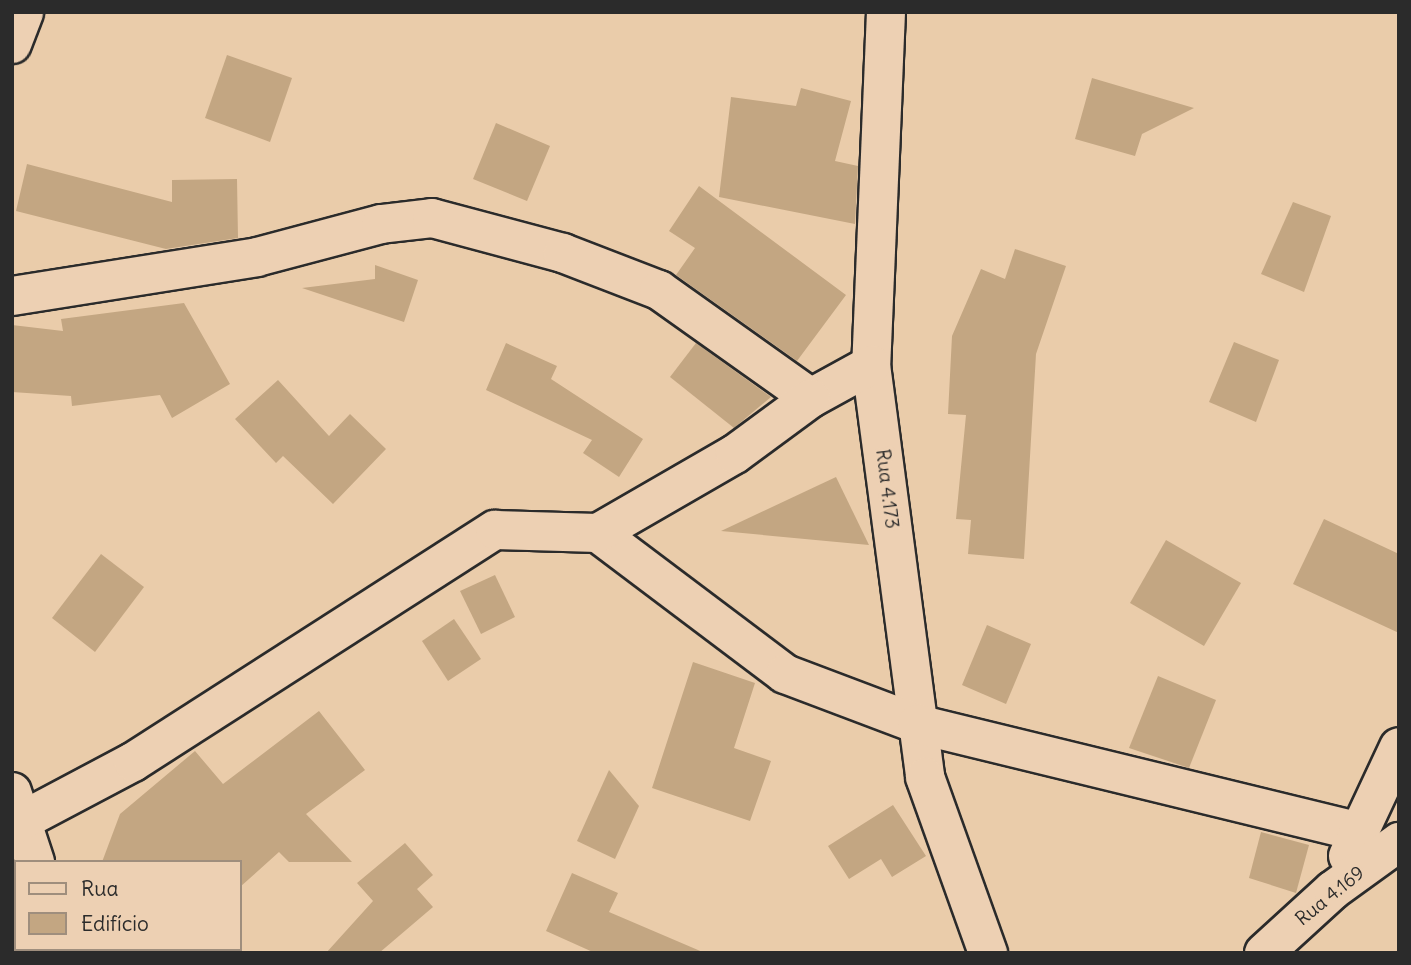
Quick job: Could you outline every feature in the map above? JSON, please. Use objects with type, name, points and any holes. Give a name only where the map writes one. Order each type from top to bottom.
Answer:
[{"type":"street","points":[[12,44],[24,12]]},
{"type":"street","name":"Rua 4.173","points":[[886,12],[871,365],[925,777],[988,953]]},
{"type":"street","points":[[12,296],[257,257],[382,224],[432,218],[563,253],[659,290],[811,398]]},
{"type":"street","points":[[34,860],[16,813],[167,741],[495,530],[598,533],[735,454],[811,398],[871,365]]},
{"type":"street","points":[[598,533],[785,674],[917,724],[1359,832]]},
{"type":"street","points":[[1333,890],[1399,747]]},
{"type":"street","name":"Rua 4.169","points":[[1264,953],[1333,890],[1399,842]]},
{"type":"building","points":[[227,55],[292,78],[270,142],[205,118]]},
{"type":"building","points":[[1092,78],[1194,108],[1142,134],[1135,156],[1075,139]]},
{"type":"building","points":[[801,88],[851,101],[835,161],[858,166],[855,224],[719,197],[731,97],[796,106]]},
{"type":"building","points":[[496,123],[550,146],[527,201],[473,179]]},
{"type":"building","points":[[27,164],[172,202],[172,180],[237,179],[238,238],[166,249],[16,211]]},
{"type":"building","points":[[699,186],[846,295],[797,361],[676,275],[695,248],[669,231]]},
{"type":"building","points":[[1293,202],[1331,216],[1304,292],[1261,274]]},
{"type":"building","points":[[1015,249],[1066,266],[1036,354],[1024,559],[968,554],[971,520],[956,519],[966,415],[948,414],[952,336],[981,269],[1005,279]]},
{"type":"building","points":[[375,265],[418,280],[404,322],[302,288],[375,279]]},
{"type":"building","points":[[184,303],[230,384],[172,418],[160,395],[72,406],[71,396],[12,392],[12,325],[63,331],[61,319]]},
{"type":"building","points":[[1234,342],[1279,360],[1256,422],[1209,402]]},
{"type":"building","points":[[506,343],[557,366],[551,379],[643,439],[619,477],[583,453],[592,440],[486,390]]},
{"type":"building","points":[[696,343],[771,397],[734,428],[670,377]]},
{"type":"building","points":[[278,380],[329,436],[350,414],[386,449],[333,504],[283,456],[276,463],[235,419]]},
{"type":"building","points":[[836,477],[869,545],[721,531]]},
{"type":"building","points":[[1324,519],[1399,554],[1399,633],[1293,584]]},
{"type":"building","points":[[1166,540],[1241,583],[1204,646],[1130,603]]},
{"type":"building","points":[[101,554],[144,587],[95,652],[52,618]]},
{"type":"building","points":[[495,575],[515,617],[481,634],[460,591]]},
{"type":"building","points":[[454,619],[481,659],[448,681],[422,641]]},
{"type":"building","points":[[987,625],[1031,644],[1006,704],[962,685]]},
{"type":"building","points":[[693,662],[755,683],[734,748],[771,761],[750,821],[652,788]]},
{"type":"building","points":[[1158,676],[1216,700],[1189,768],[1129,748]]},
{"type":"building","points":[[319,711],[365,770],[306,814],[352,862],[289,862],[279,852],[242,885],[242,860],[103,860],[120,814],[195,751],[223,784]]},
{"type":"building","points":[[609,770],[639,806],[615,859],[577,841]]},
{"type":"building","points":[[893,805],[926,856],[892,877],[881,859],[849,879],[828,846]]},
{"type":"building","points":[[1261,832],[1309,845],[1296,893],[1249,878]]},
{"type":"building","points":[[405,843],[433,875],[417,889],[433,907],[379,953],[326,953],[373,901],[357,883]]},
{"type":"building","points":[[572,873],[618,893],[609,912],[705,953],[595,953],[546,931]]}]
